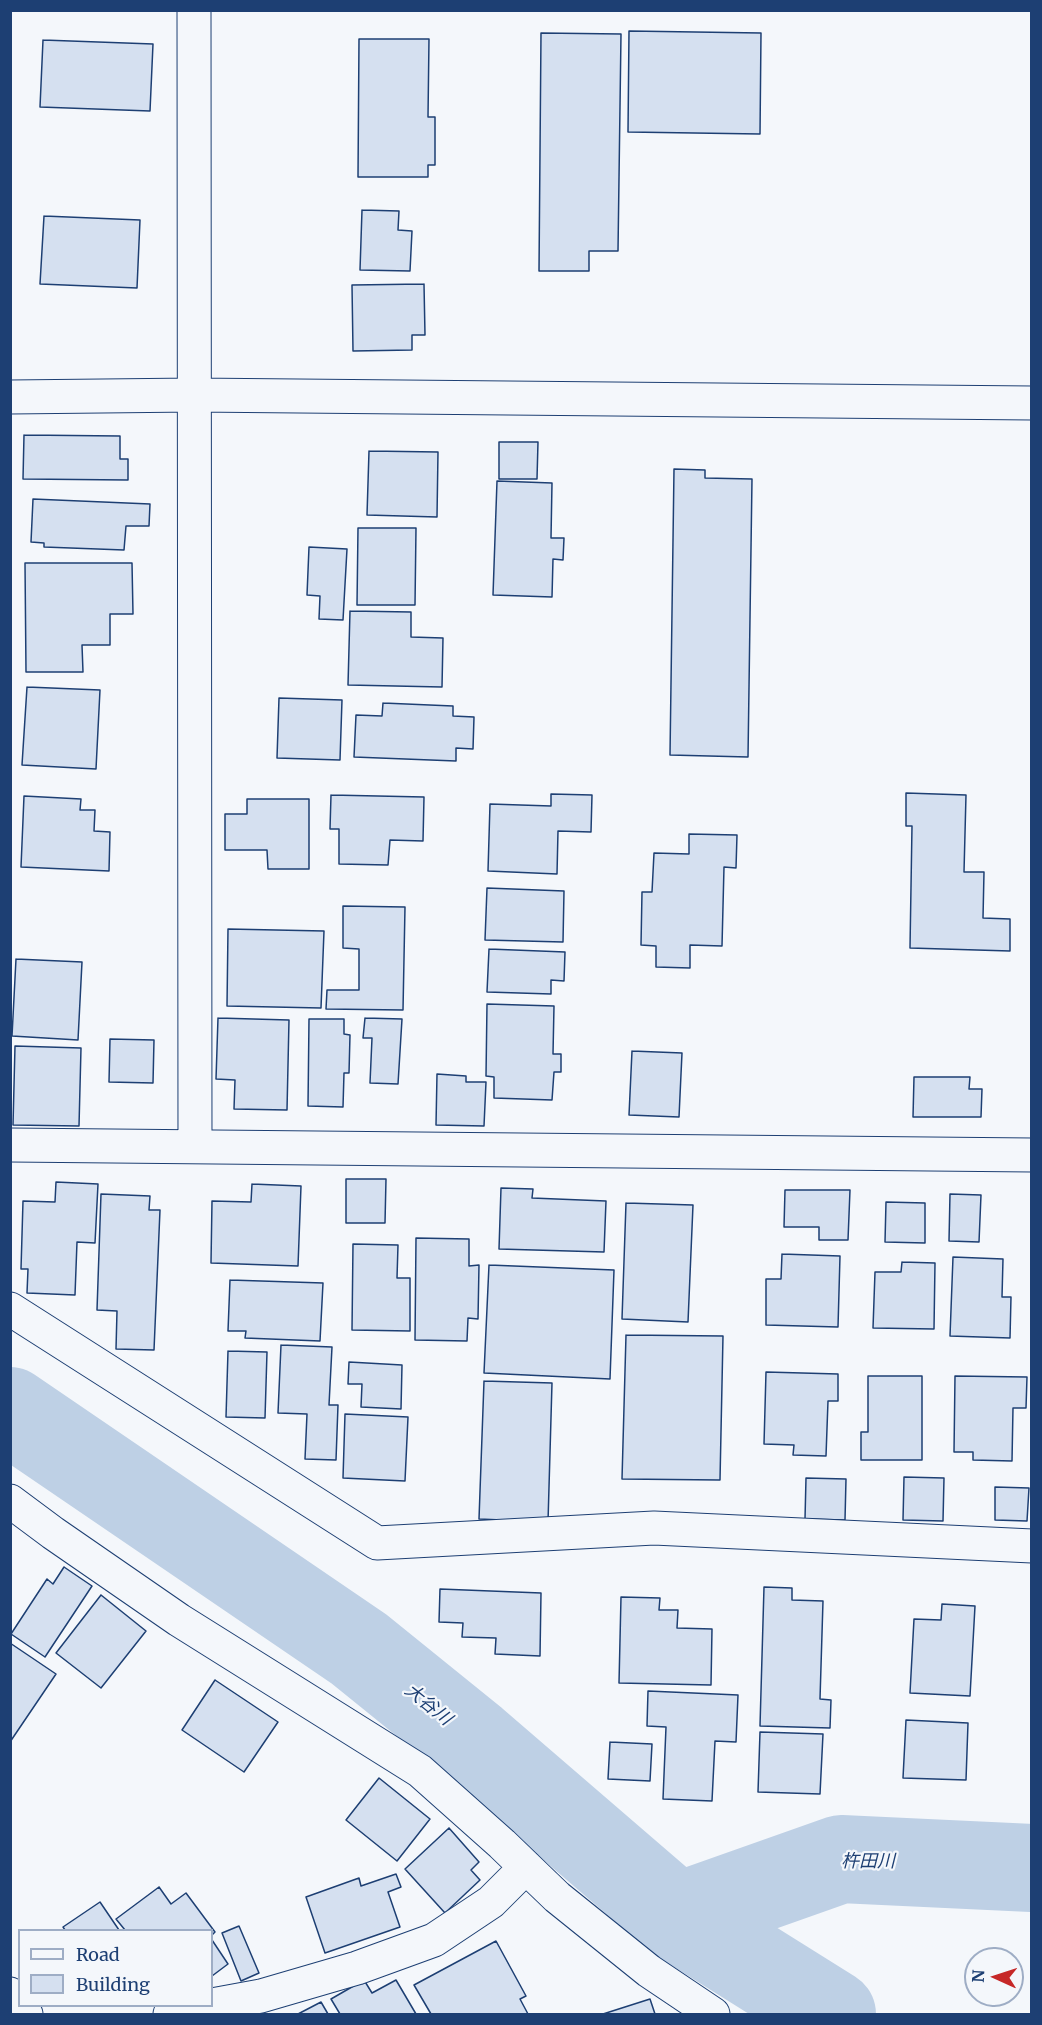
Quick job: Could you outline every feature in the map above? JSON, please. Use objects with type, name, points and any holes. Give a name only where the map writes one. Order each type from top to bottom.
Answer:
[{"type":"street","points":[[194,10],[195,1146]]},
{"type":"street","points":[[10,397],[194,395],[1032,404]]},
{"type":"street","points":[[10,1145],[1032,1155]]},
{"type":"street","points":[[10,1309],[377,1543],[654,1528],[1032,1546]]},
{"type":"street","points":[[10,1501],[179,1620],[420,1771],[557,1897],[648,1971],[713,2014]]},
{"type":"street","points":[[213,2005],[261,1996],[357,1968],[434,1940],[491,1902],[526,1867]]},
{"type":"street","points":[[170,2014],[202,2007]]},
{"type":"building","points":[[629,31],[761,33],[760,134],[628,132]]},
{"type":"building","points":[[541,33],[621,34],[618,251],[589,251],[589,271],[539,271]]},
{"type":"building","points":[[359,39],[429,39],[428,117],[435,117],[435,165],[428,165],[428,177],[358,177]]},
{"type":"building","points":[[43,40],[153,44],[150,111],[40,107]]},
{"type":"building","points":[[362,210],[399,211],[398,230],[412,231],[410,271],[360,270]]},
{"type":"building","points":[[44,216],[140,220],[137,288],[40,284]]},
{"type":"building","points":[[424,284],[425,335],[412,335],[412,350],[353,351],[352,285]]},
{"type":"building","points":[[24,435],[120,436],[120,459],[128,459],[128,480],[23,479]]},
{"type":"building","points":[[499,442],[538,442],[537,479],[499,479]]},
{"type":"building","points":[[369,451],[438,452],[437,517],[367,515]]},
{"type":"building","points":[[674,469],[705,470],[705,478],[752,479],[748,757],[670,755]]},
{"type":"building","points":[[497,481],[552,483],[551,538],[564,538],[563,560],[553,559],[552,597],[493,595]]},
{"type":"building","points":[[33,499],[150,504],[149,526],[126,526],[124,550],[44,547],[44,543],[31,542]]},
{"type":"building","points":[[358,528],[416,528],[415,605],[357,605]]},
{"type":"building","points":[[309,547],[347,549],[343,620],[319,619],[320,596],[307,595]]},
{"type":"building","points":[[25,563],[132,563],[133,614],[110,614],[110,645],[82,645],[83,672],[26,672]]},
{"type":"building","points":[[350,611],[411,612],[411,637],[443,638],[442,687],[348,685]]},
{"type":"building","points":[[27,687],[100,690],[96,769],[22,765]]},
{"type":"building","points":[[279,698],[342,700],[340,760],[277,758]]},
{"type":"building","points":[[383,703],[453,706],[453,716],[474,717],[473,749],[456,748],[456,761],[354,757],[356,715],[382,716]]},
{"type":"building","points":[[906,793],[966,795],[964,872],[984,872],[983,918],[1010,919],[1010,951],[910,948],[912,826],[906,826]]},
{"type":"building","points":[[551,794],[592,795],[591,832],[558,831],[557,874],[488,871],[490,804],[551,806]]},
{"type":"building","points":[[331,795],[424,797],[423,841],[390,840],[388,865],[339,864],[339,829],[330,829]]},
{"type":"building","points":[[24,796],[81,799],[80,810],[95,810],[94,831],[110,832],[109,871],[21,867]]},
{"type":"building","points":[[247,799],[309,799],[309,869],[268,869],[267,850],[225,850],[225,814],[247,814]]},
{"type":"building","points":[[689,834],[737,835],[736,868],[724,867],[722,946],[690,945],[690,968],[656,967],[656,946],[641,945],[642,892],[652,892],[654,853],[689,854]]},
{"type":"building","points":[[487,888],[564,891],[563,942],[485,940]]},
{"type":"building","points":[[343,906],[405,907],[403,1010],[326,1009],[327,990],[359,990],[359,949],[343,948]]},
{"type":"building","points":[[228,929],[324,931],[321,1008],[227,1006]]},
{"type":"building","points":[[489,949],[565,952],[564,981],[551,980],[551,994],[487,992]]},
{"type":"building","points":[[16,959],[82,962],[78,1040],[12,1036]]},
{"type":"building","points":[[487,1004],[554,1006],[553,1054],[561,1054],[561,1072],[554,1072],[552,1100],[494,1098],[494,1077],[486,1076]]},
{"type":"building","points":[[218,1018],[289,1020],[287,1110],[234,1109],[235,1080],[216,1079]]},
{"type":"building","points":[[365,1018],[402,1019],[398,1084],[370,1083],[372,1038],[363,1038]]},
{"type":"building","points":[[309,1019],[344,1019],[344,1034],[350,1035],[349,1073],[344,1073],[343,1107],[308,1106]]},
{"type":"building","points":[[110,1039],[154,1040],[153,1083],[109,1082]]},
{"type":"building","points":[[15,1046],[81,1048],[79,1126],[13,1125]]},
{"type":"building","points":[[632,1051],[682,1053],[679,1117],[629,1115]]},
{"type":"building","points":[[437,1074],[466,1076],[466,1082],[486,1082],[484,1126],[436,1125]]},
{"type":"building","points":[[914,1077],[970,1077],[969,1089],[982,1089],[981,1117],[913,1117]]},
{"type":"building","points":[[346,1179],[386,1179],[385,1223],[346,1223]]},
{"type":"building","points":[[56,1182],[98,1184],[95,1243],[77,1242],[75,1295],[27,1293],[28,1269],[21,1269],[23,1201],[55,1202]]},
{"type":"building","points":[[252,1184],[301,1186],[298,1266],[211,1263],[212,1201],[251,1202]]},
{"type":"building","points":[[501,1188],[533,1189],[532,1198],[606,1201],[604,1252],[499,1249]]},
{"type":"building","points":[[785,1190],[850,1190],[848,1240],[819,1240],[819,1227],[784,1227]]},
{"type":"building","points":[[101,1194],[150,1196],[149,1210],[160,1210],[154,1350],[116,1349],[117,1311],[97,1310]]},
{"type":"building","points":[[950,1194],[981,1195],[979,1242],[949,1241]]},
{"type":"building","points":[[886,1202],[925,1203],[925,1243],[885,1242]]},
{"type":"building","points":[[626,1203],[693,1205],[688,1322],[622,1319]]},
{"type":"building","points":[[416,1238],[469,1239],[469,1266],[479,1265],[478,1319],[468,1318],[467,1341],[415,1340]]},
{"type":"building","points":[[353,1244],[398,1245],[397,1278],[410,1278],[410,1331],[352,1330]]},
{"type":"building","points":[[782,1254],[840,1256],[838,1327],[766,1325],[766,1279],[781,1279]]},
{"type":"building","points":[[953,1257],[1003,1259],[1002,1297],[1011,1297],[1010,1338],[950,1336]]},
{"type":"building","points":[[902,1262],[935,1263],[934,1329],[873,1328],[875,1272],[901,1272]]},
{"type":"building","points":[[489,1265],[614,1270],[610,1379],[484,1373]]},
{"type":"building","points":[[230,1280],[323,1283],[320,1341],[245,1338],[246,1331],[228,1331]]},
{"type":"building","points":[[626,1335],[723,1336],[720,1480],[622,1479]]},
{"type":"building","points":[[281,1345],[332,1347],[329,1405],[338,1405],[336,1460],[305,1459],[307,1414],[278,1413]]},
{"type":"building","points":[[228,1351],[267,1352],[265,1418],[226,1417]]},
{"type":"building","points":[[349,1362],[402,1365],[401,1409],[361,1407],[362,1384],[348,1384]]},
{"type":"building","points":[[766,1372],[838,1374],[838,1401],[828,1401],[826,1456],[793,1455],[794,1445],[764,1444]]},
{"type":"building","points":[[868,1376],[922,1376],[922,1460],[861,1460],[861,1432],[868,1432]]},
{"type":"building","points":[[955,1376],[1027,1377],[1026,1408],[1013,1408],[1012,1461],[973,1460],[973,1452],[954,1452]]},
{"type":"building","points":[[484,1381],[552,1383],[548,1522],[479,1519]]},
{"type":"building","points":[[345,1414],[408,1417],[405,1481],[343,1478]]},
{"type":"building","points":[[904,1477],[944,1478],[943,1521],[903,1520]]},
{"type":"building","points":[[806,1478],[846,1479],[845,1520],[805,1519]]},
{"type":"building","points":[[995,1487],[1029,1488],[1027,1521],[995,1520]]},
{"type":"building","points":[[64,1567],[92,1586],[45,1657],[11,1634],[47,1579],[53,1584]]},
{"type":"building","points":[[764,1587],[792,1588],[792,1600],[823,1601],[820,1699],[831,1700],[830,1728],[760,1726]]},
{"type":"building","points":[[440,1589],[541,1593],[540,1656],[495,1654],[496,1638],[462,1637],[463,1623],[439,1622]]},
{"type":"building","points":[[101,1595],[146,1631],[101,1688],[56,1653]]},
{"type":"building","points":[[621,1597],[660,1598],[659,1610],[678,1610],[677,1628],[712,1629],[711,1685],[619,1683]]},
{"type":"building","points":[[942,1604],[975,1606],[970,1696],[910,1693],[914,1619],[941,1620]]},
{"type":"building","points":[[10,1643],[56,1674],[10,1742]]},
{"type":"building","points":[[215,1680],[278,1722],[244,1772],[182,1730]]},
{"type":"building","points":[[648,1691],[738,1695],[736,1742],[715,1741],[712,1801],[663,1799],[666,1727],[647,1726]]},
{"type":"building","points":[[906,1720],[968,1723],[966,1780],[903,1778]]},
{"type":"building","points":[[760,1732],[823,1734],[820,1794],[758,1792]]},
{"type":"building","points":[[610,1742],[652,1744],[650,1781],[608,1779]]},
{"type":"building","points":[[379,1778],[430,1819],[397,1861],[346,1820]]},
{"type":"building","points":[[449,1828],[479,1862],[471,1870],[480,1880],[445,1913],[405,1869]]},
{"type":"building","points":[[396,1874],[401,1887],[388,1892],[400,1927],[325,1953],[306,1897],[359,1878],[361,1886]]},
{"type":"building","points":[[159,1887],[171,1904],[186,1893],[213,1929],[124,1929],[116,1919]]},
{"type":"building","points":[[100,1902],[118,1929],[64,1929],[63,1927]]},
{"type":"building","points":[[239,1926],[259,1973],[241,1981],[222,1933]]},
{"type":"building","points":[[496,1941],[526,1996],[520,1999],[528,2014],[431,2014],[414,1985]]},
{"type":"building","points":[[213,1942],[228,1964],[213,1975]]},
{"type":"building","points":[[364,1980],[372,1993],[396,1980],[416,2014],[340,2014],[331,1999]]},
{"type":"building","points":[[650,1999],[655,2014],[603,2014]]},
{"type":"building","points":[[321,2002],[328,2014],[298,2014]]},
{"type":"waterway","name":"大谷川","points":[[10,1411],[359,1649],[474,1742],[677,1917],[832,2014]]},
{"type":"waterway","name":"杵田川","points":[[677,1917],[841,1859],[1032,1868]]}]
